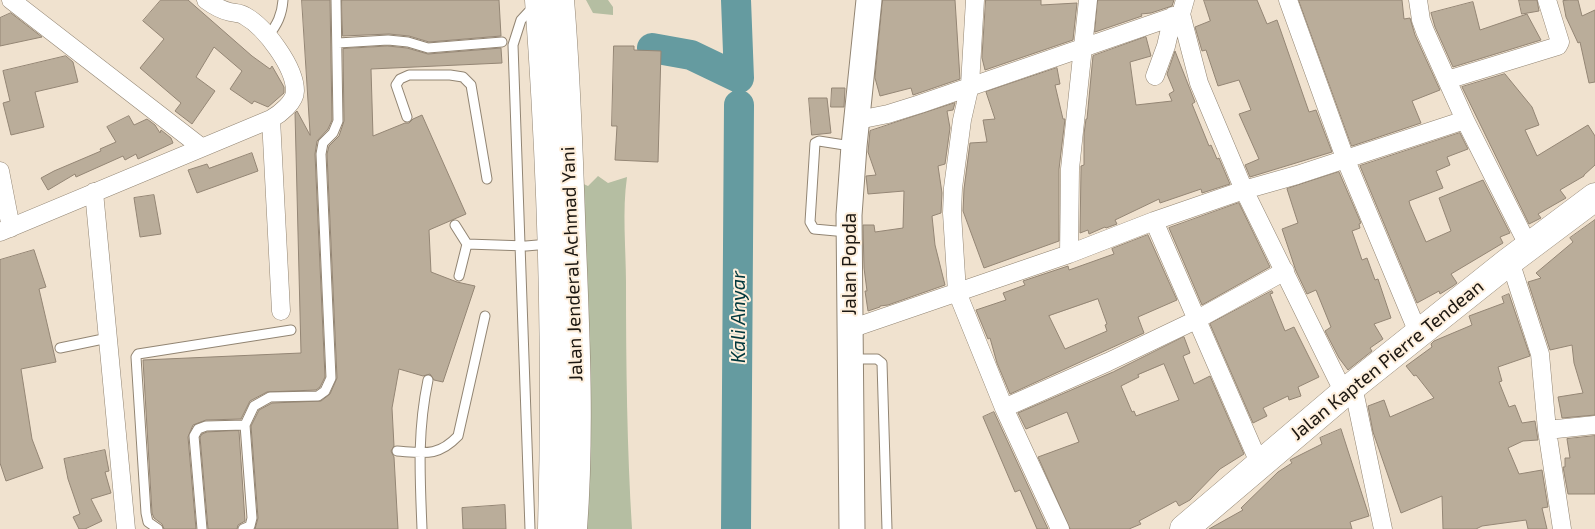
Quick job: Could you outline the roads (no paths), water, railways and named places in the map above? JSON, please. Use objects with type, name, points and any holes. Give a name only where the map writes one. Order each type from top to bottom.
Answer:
[{"type":"main road","name":"Jalan Jenderal Achmad Yani","points":[[547,0],[544,62],[554,312],[552,529]]},
{"type":"main road","name":"Jalan Jenderal Achmad Yani","points":[[547,0],[565,60],[576,352],[576,488],[573,529]]},
{"type":"main road","name":"Jalan Popda","points":[[852,529],[850,195],[869,0]]},
{"type":"main road","name":"Jalan Kapten Pierre Tendean","points":[[1184,529],[1348,389],[1595,197]]},
{"type":"street","points":[[11,0],[201,147]]},
{"type":"street","points":[[0,171],[5,230],[276,116],[295,100],[291,70],[246,8],[214,7],[206,0]]},
{"type":"street","points":[[975,0],[970,85],[962,120],[953,188],[952,214],[957,292],[1004,408],[1060,529]]},
{"type":"street","points":[[1069,254],[1070,168],[1088,0]]},
{"type":"street","points":[[1288,0],[1345,158],[1419,335]]},
{"type":"street","points":[[1418,0],[1421,20],[1465,120],[1520,254],[1540,354],[1547,430],[1562,529]]},
{"type":"street","points":[[1447,80],[1558,46],[1560,42],[1548,0]]},
{"type":"street","points":[[858,120],[912,106],[1082,47],[1180,10]]},
{"type":"street","points":[[1155,76],[1180,10]]},
{"type":"street","points":[[1180,10],[1200,83],[1244,190],[1348,389],[1383,529]]},
{"type":"street","points":[[271,118],[281,311]]},
{"type":"street","points":[[850,329],[1069,254],[1154,221],[1244,190],[1297,175],[1465,120]]},
{"type":"street","points":[[94,192],[126,529]]},
{"type":"street","points":[[1154,221],[1260,465]]},
{"type":"street","points":[[1004,408],[1108,362],[1196,320],[1285,271]]},
{"type":"street","points":[[1547,430],[1595,425]]},
{"type":"lane","points":[[268,36],[277,24],[282,0]]},
{"type":"lane","points":[[243,529],[250,526],[252,518],[245,425],[254,406],[270,398],[318,396],[325,391],[331,378],[321,154],[323,143],[333,133],[338,120],[336,0]]},
{"type":"lane","points":[[530,529],[513,44],[521,20],[547,0]]},
{"type":"lane","points":[[338,43],[388,40],[408,42],[428,48],[502,42]]},
{"type":"lane","points":[[407,117],[397,93],[396,85],[400,79],[408,75],[450,75],[463,77],[471,85],[488,179]]},
{"type":"lane","points":[[850,232],[814,229],[810,222],[815,143],[819,141],[854,146]]},
{"type":"lane","points":[[455,225],[467,244],[458,276]]},
{"type":"lane","points":[[467,244],[521,246],[551,243]]},
{"type":"lane","points":[[397,451],[438,452],[448,446],[458,436],[485,316]]},
{"type":"lane","points":[[158,529],[148,522],[146,513],[136,357],[138,354],[291,330]]},
{"type":"lane","points":[[60,348],[108,338]]},
{"type":"lane","points":[[850,359],[878,358],[882,363],[887,529]]},
{"type":"lane","points":[[422,529],[419,452],[421,420],[428,380]]},
{"type":"lane","points":[[202,529],[194,436],[198,429],[206,426],[245,425]]},
{"type":"waterway","points":[[652,48],[691,55],[739,78],[736,0]]},
{"type":"waterway","name":"Kali Anyar","points":[[736,529],[739,105]]}]
